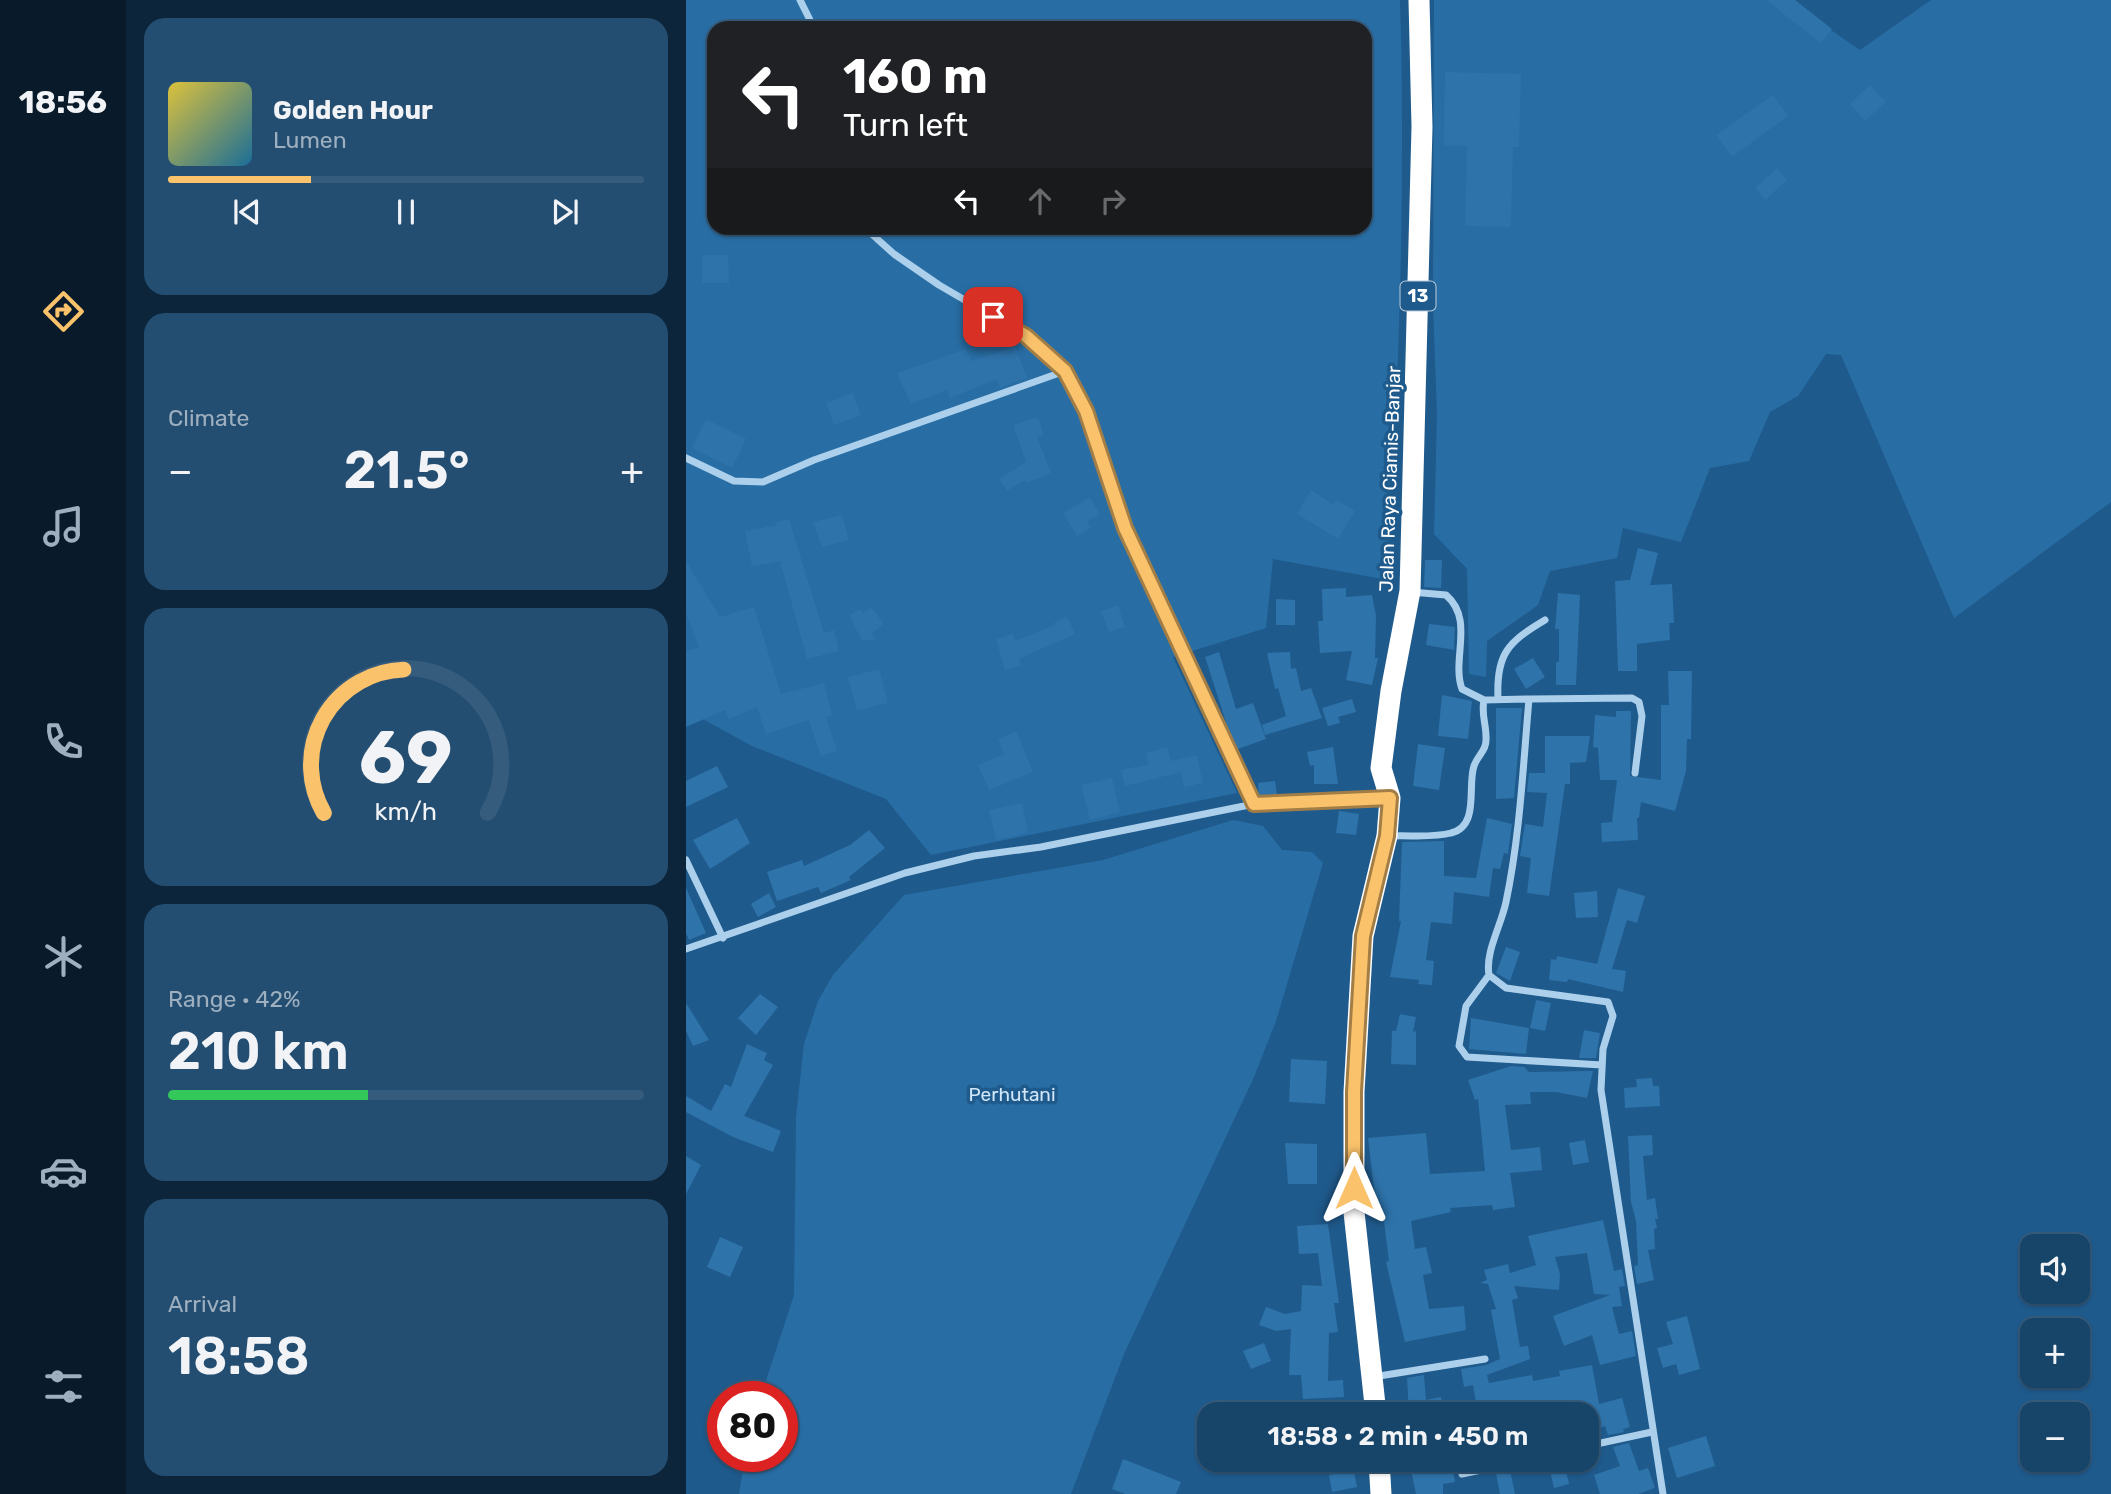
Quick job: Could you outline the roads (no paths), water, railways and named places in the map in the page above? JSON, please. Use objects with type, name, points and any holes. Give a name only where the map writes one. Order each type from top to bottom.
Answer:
[{"type":"highway","name":"Jalan Raya Ciamis-Banjar","points":[[1375,1402],[1354,1212],[1354,1092],[1363,936],[1387,836],[1390,798],[1381,768],[1391,691],[1410,592],[1422,127],[1419,0]]},
{"type":"highway","points":[[1380,1472],[1381,1494]]},
{"type":"street","points":[[800,0],[810,21]]},
{"type":"street","points":[[873,235],[894,254],[939,285],[1026,336],[1065,371],[1086,411],[1125,528],[1254,804]]},
{"type":"street","points":[[686,458],[734,481],[763,482],[814,460],[1065,371]]},
{"type":"street","points":[[1410,592],[1446,596],[1454,604],[1463,635],[1460,685],[1472,696],[1484,699],[1632,698],[1639,702],[1642,716],[1635,772]]},
{"type":"street","points":[[1497,698],[1499,666],[1506,649],[1520,635],[1545,620]]},
{"type":"street","points":[[1387,836],[1451,833],[1463,825],[1469,816],[1473,767],[1485,749],[1486,736],[1481,715],[1484,699]]},
{"type":"street","points":[[1528,699],[1527,752],[1506,904],[1489,961],[1489,975],[1466,1006],[1459,1046],[1467,1057],[1602,1065]]},
{"type":"street","points":[[686,949],[905,873],[950,862],[1041,847],[1254,804],[1390,798]]},
{"type":"street","points":[[686,860],[723,938]]},
{"type":"street","points":[[1489,975],[1506,988],[1608,1002],[1613,1016],[1603,1049],[1601,1090],[1663,1494]]},
{"type":"street","points":[[1372,1377],[1485,1359]]},
{"type":"street","points":[[1599,1443],[1652,1432]]},
{"type":"street","points":[[1462,1475],[1475,1472]]},
{"type":"park label","name":"Perhutani","points":[[1012,1094]]}]
